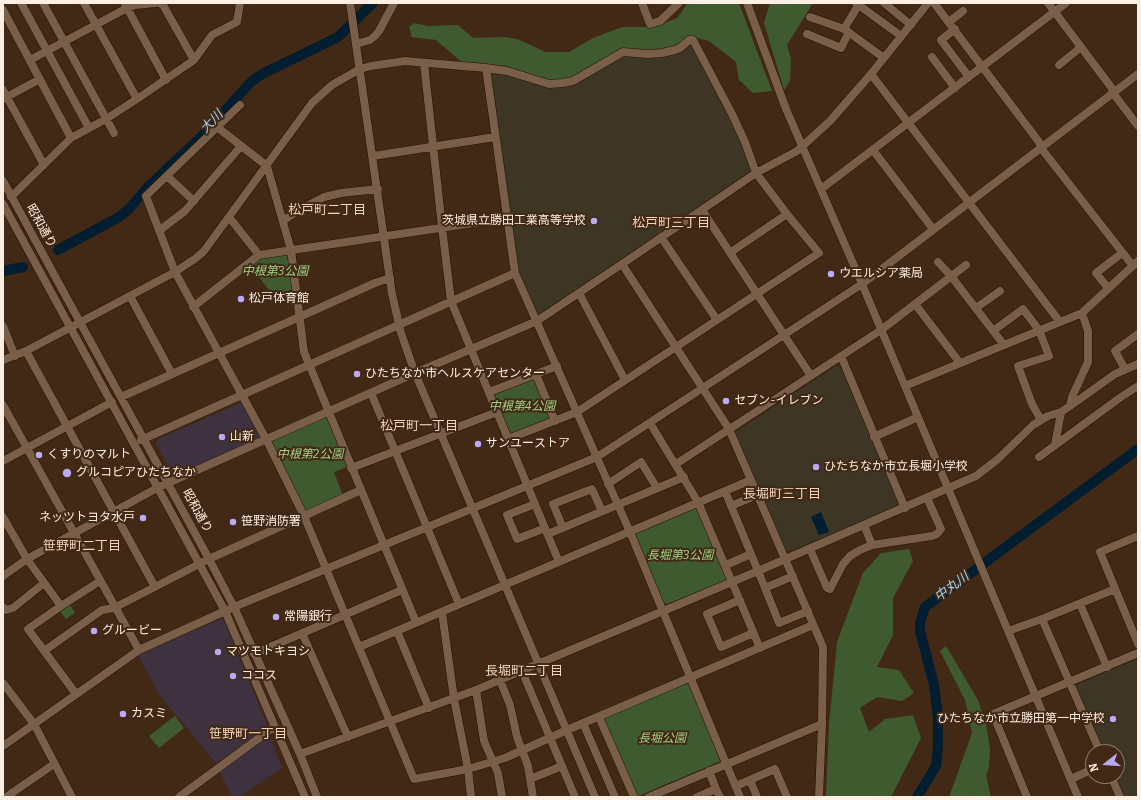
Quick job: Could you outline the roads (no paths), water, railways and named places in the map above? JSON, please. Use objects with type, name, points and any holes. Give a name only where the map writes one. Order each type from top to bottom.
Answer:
[{"type":"street","points":[[21,3],[89,128]]},
{"type":"street","points":[[43,3],[114,133]]},
{"type":"street","points":[[84,3],[137,99]]},
{"type":"street","points":[[30,60],[96,24],[126,5],[158,3],[164,4],[194,60]]},
{"type":"street","points":[[11,197],[72,138],[106,119],[194,60],[212,35],[237,22],[240,3]]},
{"type":"street","points":[[350,3],[398,325],[415,373],[595,797]]},
{"type":"street","points":[[642,3],[650,24],[660,21],[679,3]]},
{"type":"street","points":[[747,3],[786,109],[862,284],[1078,797]]},
{"type":"street","points":[[884,3],[911,25]]},
{"type":"street","points":[[3,576],[27,559],[159,487],[537,320],[702,210],[756,172],[803,146],[830,122],[928,3]]},
{"type":"street","points":[[905,386],[1082,313],[1135,263],[1122,253],[1041,148],[1039,142],[934,3]]},
{"type":"street","points":[[1048,3],[1111,87],[1113,93],[1138,126]]},
{"type":"street","points":[[821,189],[1066,3]]},
{"type":"street","points":[[807,34],[842,48],[857,4],[901,36]]},
{"type":"street","points":[[126,5],[166,80]]},
{"type":"street","points":[[356,44],[370,40],[375,36],[392,5]]},
{"type":"street","points":[[3,10],[72,138]]},
{"type":"street","points":[[949,22],[963,11]]},
{"type":"street","points":[[810,17],[847,30],[884,58]]},
{"type":"street","points":[[955,30],[941,40],[969,78]]},
{"type":"street","points":[[3,360],[26,351],[175,272],[204,251],[312,103],[322,93],[342,78],[360,69],[392,62],[405,61],[486,68],[507,71],[549,84],[563,83],[573,81],[623,52],[648,54],[662,53],[680,48],[693,40],[732,114],[745,142],[756,172],[787,214],[819,253],[577,412],[508,439]]},
{"type":"street","points":[[1059,64],[1080,47]]},
{"type":"street","points":[[932,58],[954,88]]},
{"type":"street","points":[[424,63],[451,301],[559,562]]},
{"type":"street","points":[[486,68],[515,273],[630,532],[740,797]]},
{"type":"street","points":[[871,74],[1060,322]]},
{"type":"street","points":[[3,746],[138,650],[234,607],[597,457],[862,284],[1138,74]]},
{"type":"street","points":[[40,79],[4,95],[44,165]]},
{"type":"street","points":[[240,105],[146,196],[175,272],[266,439],[304,516],[414,779],[468,769],[523,751],[566,730],[813,625]]},
{"type":"street","points":[[217,127],[267,166],[291,250],[304,352],[416,622]]},
{"type":"street","points":[[373,156],[495,137]]},
{"type":"street","points":[[160,230],[185,211],[241,146]]},
{"type":"street","points":[[873,150],[933,229]]},
{"type":"street","points":[[167,176],[194,201]]},
{"type":"street","name":"昭和通り","points":[[3,181],[234,607],[300,754],[317,797]]},
{"type":"street","points":[[283,221],[297,211],[324,197],[341,193],[378,189]]},
{"type":"street","name":"昭和通り","points":[[3,204],[159,487],[225,611],[305,797]]},
{"type":"street","points":[[702,210],[758,293],[811,376]]},
{"type":"street","points":[[731,252],[787,214]]},
{"type":"street","points":[[229,217],[259,255]]},
{"type":"street","points":[[194,307],[259,255],[507,218]]},
{"type":"street","points":[[661,237],[717,320]]},
{"type":"street","points":[[1108,288],[1096,273],[1122,253]]},
{"type":"street","points":[[938,262],[951,276],[1004,345]]},
{"type":"street","points":[[622,264],[729,429],[823,647],[819,797]]},
{"type":"street","points":[[676,464],[881,330],[966,265]]},
{"type":"street","points":[[135,444],[515,273]]},
{"type":"street","points":[[121,397],[390,278]]},
{"type":"street","points":[[976,308],[1000,291]]},
{"type":"street","points":[[579,293],[625,380]]},
{"type":"street","points":[[130,296],[172,374]]},
{"type":"street","points":[[915,304],[960,363]]},
{"type":"street","points":[[993,331],[1023,309],[1039,330],[1049,356],[1018,366],[1032,404],[1041,420]]},
{"type":"street","points":[[1070,406],[1072,397],[1088,362],[1088,331],[1082,313]]},
{"type":"street","points":[[3,326],[15,356]]},
{"type":"street","points":[[1125,369],[1115,351],[1138,334]]},
{"type":"street","points":[[26,351],[154,587]]},
{"type":"street","points":[[841,356],[905,508]]},
{"type":"street","points":[[300,754],[454,699],[733,582],[927,498],[982,472],[998,459],[1023,434],[1041,420],[1061,412],[1115,374],[1138,364]]},
{"type":"street","points":[[489,392],[557,366]]},
{"type":"street","points":[[536,374],[555,421]]},
{"type":"street","points":[[1039,457],[1138,386]]},
{"type":"street","points":[[371,393],[459,604]]},
{"type":"street","points":[[3,461],[112,402]]},
{"type":"street","points":[[3,405],[5,416],[27,448],[138,650]]},
{"type":"street","points":[[351,468],[497,412]]},
{"type":"street","points":[[1055,445],[1061,412]]},
{"type":"street","points":[[874,437],[918,417]]},
{"type":"street","points":[[650,423],[698,502],[760,648]]},
{"type":"street","points":[[608,484],[641,462],[657,488]]},
{"type":"street","points":[[535,504],[507,515],[517,539],[563,528],[684,477]]},
{"type":"street","points":[[359,647],[751,480]]},
{"type":"street","points":[[563,528],[553,504],[592,488],[602,511]]},
{"type":"street","points":[[44,651],[102,610],[114,608],[209,559],[361,490]]},
{"type":"street","points":[[725,491],[785,637]]},
{"type":"street","points":[[731,506],[757,495]]},
{"type":"street","points":[[810,548],[827,588],[830,589],[843,564],[850,556],[860,550],[872,545],[937,534],[941,529],[927,498]]},
{"type":"street","points":[[3,517],[27,559],[61,606]]},
{"type":"street","points":[[864,525],[872,545]]},
{"type":"street","points":[[1138,536],[1100,552],[1138,644]]},
{"type":"street","points":[[726,565],[751,554]]},
{"type":"street","points":[[765,588],[793,576]]},
{"type":"street","points":[[76,694],[28,629],[100,581]]},
{"type":"street","points":[[3,606],[6,610],[13,608],[44,583]]},
{"type":"street","points":[[1008,631],[1042,619],[1115,589]]},
{"type":"street","points":[[254,654],[402,590]]},
{"type":"street","points":[[740,600],[707,614],[721,647],[753,633]]},
{"type":"street","points":[[1080,604],[1107,667]]},
{"type":"street","points":[[779,623],[808,611]]},
{"type":"street","points":[[442,612],[454,699],[468,769],[471,797]]},
{"type":"street","points":[[1042,619],[1097,744]]},
{"type":"street","points":[[396,631],[429,708]]},
{"type":"street","points":[[302,633],[348,737]]},
{"type":"street","points":[[1027,797],[993,714],[1138,653]]},
{"type":"street","points":[[522,671],[551,738],[574,797]]},
{"type":"street","points":[[500,680],[510,705],[517,737],[528,766],[533,797]]},
{"type":"street","points":[[3,684],[34,724],[72,797]]},
{"type":"street","points":[[476,690],[484,741],[501,784],[502,797]]},
{"type":"street","points":[[599,717],[634,797]]},
{"type":"street","points":[[583,723],[615,797]]},
{"type":"street","points":[[649,797],[822,724]]},
{"type":"street","points":[[179,797],[274,727]]},
{"type":"street","points":[[6,797],[54,764]]},
{"type":"street","points":[[530,779],[562,766]]},
{"type":"street","points":[[736,786],[775,769],[787,797]]},
{"type":"street","points":[[709,771],[720,797]]},
{"type":"street","points":[[1071,779],[1085,773]]},
{"type":"street","points":[[750,780],[757,797]]},
{"type":"street","points":[[1114,784],[1120,797]]},
{"type":"street","points":[[697,797],[716,789]]},
{"type":"water","points":[[821,512],[829,532],[819,535],[811,517]]},
{"type":"waterway","name":"大川","points":[[58,250],[119,217],[128,210],[148,187],[200,138],[251,82],[262,74],[338,37],[373,3]]},
{"type":"waterway","name":"大川","points":[[3,271],[23,267]]},
{"type":"waterway","name":"中丸川","points":[[917,797],[936,766],[938,747],[938,719],[934,685],[920,631],[920,623],[925,607],[1138,449]]},
{"type":"place","name":"茨城県立勝田工業高等学校","points":[[594,221]]},
{"type":"place","name":"ウエルシア薬局","points":[[831,274]]},
{"type":"place","name":"松戸体育館","points":[[241,299]]},
{"type":"place","name":"ひたちなか市ヘルスケアセンター","points":[[357,374]]},
{"type":"place","name":"セブン-イレブン","points":[[726,401]]},
{"type":"place","name":"山新","points":[[222,437]]},
{"type":"place","name":"サンユーストア","points":[[478,444]]},
{"type":"place","name":"くすりのマルト","points":[[39,455]]},
{"type":"place","name":"ひたちなか市立長堀小学校","points":[[816,467]]},
{"type":"place","name":"グルコピアひたちなか","points":[[67,473]]},
{"type":"place","name":"ネッツトヨタ水戸","points":[[143,518]]},
{"type":"place","name":"笹野消防署","points":[[233,522]]},
{"type":"place","name":"常陽銀行","points":[[276,617]]},
{"type":"place","name":"グルービー","points":[[94,631]]},
{"type":"place","name":"マツモトキヨシ","points":[[218,652]]},
{"type":"place","name":"ココス","points":[[233,676]]},
{"type":"place","name":"カスミ","points":[[123,714]]},
{"type":"place","name":"ひたちなか市立勝田第一中学校","points":[[1113,719]]},
{"type":"district","name":"松戸町二丁目","points":[[327,210]]},
{"type":"district","name":"松戸町三丁目","points":[[671,223]]},
{"type":"district","name":"松戸町一丁目","points":[[419,426]]},
{"type":"district","name":"長堀町三丁目","points":[[782,494]]},
{"type":"district","name":"笹野町二丁目","points":[[82,546]]},
{"type":"district","name":"長堀町二丁目","points":[[524,671]]},
{"type":"district","name":"笹野町一丁目","points":[[248,734]]},
{"type":"park label","name":"中根第3公園","points":[[275,272]]},
{"type":"park label","name":"中根第4公園","points":[[522,407]]},
{"type":"park label","name":"中根第2公園","points":[[310,455]]},
{"type":"park label","name":"長堀第3公園","points":[[680,556]]},
{"type":"park label","name":"長堀公園","points":[[662,739]]}]
